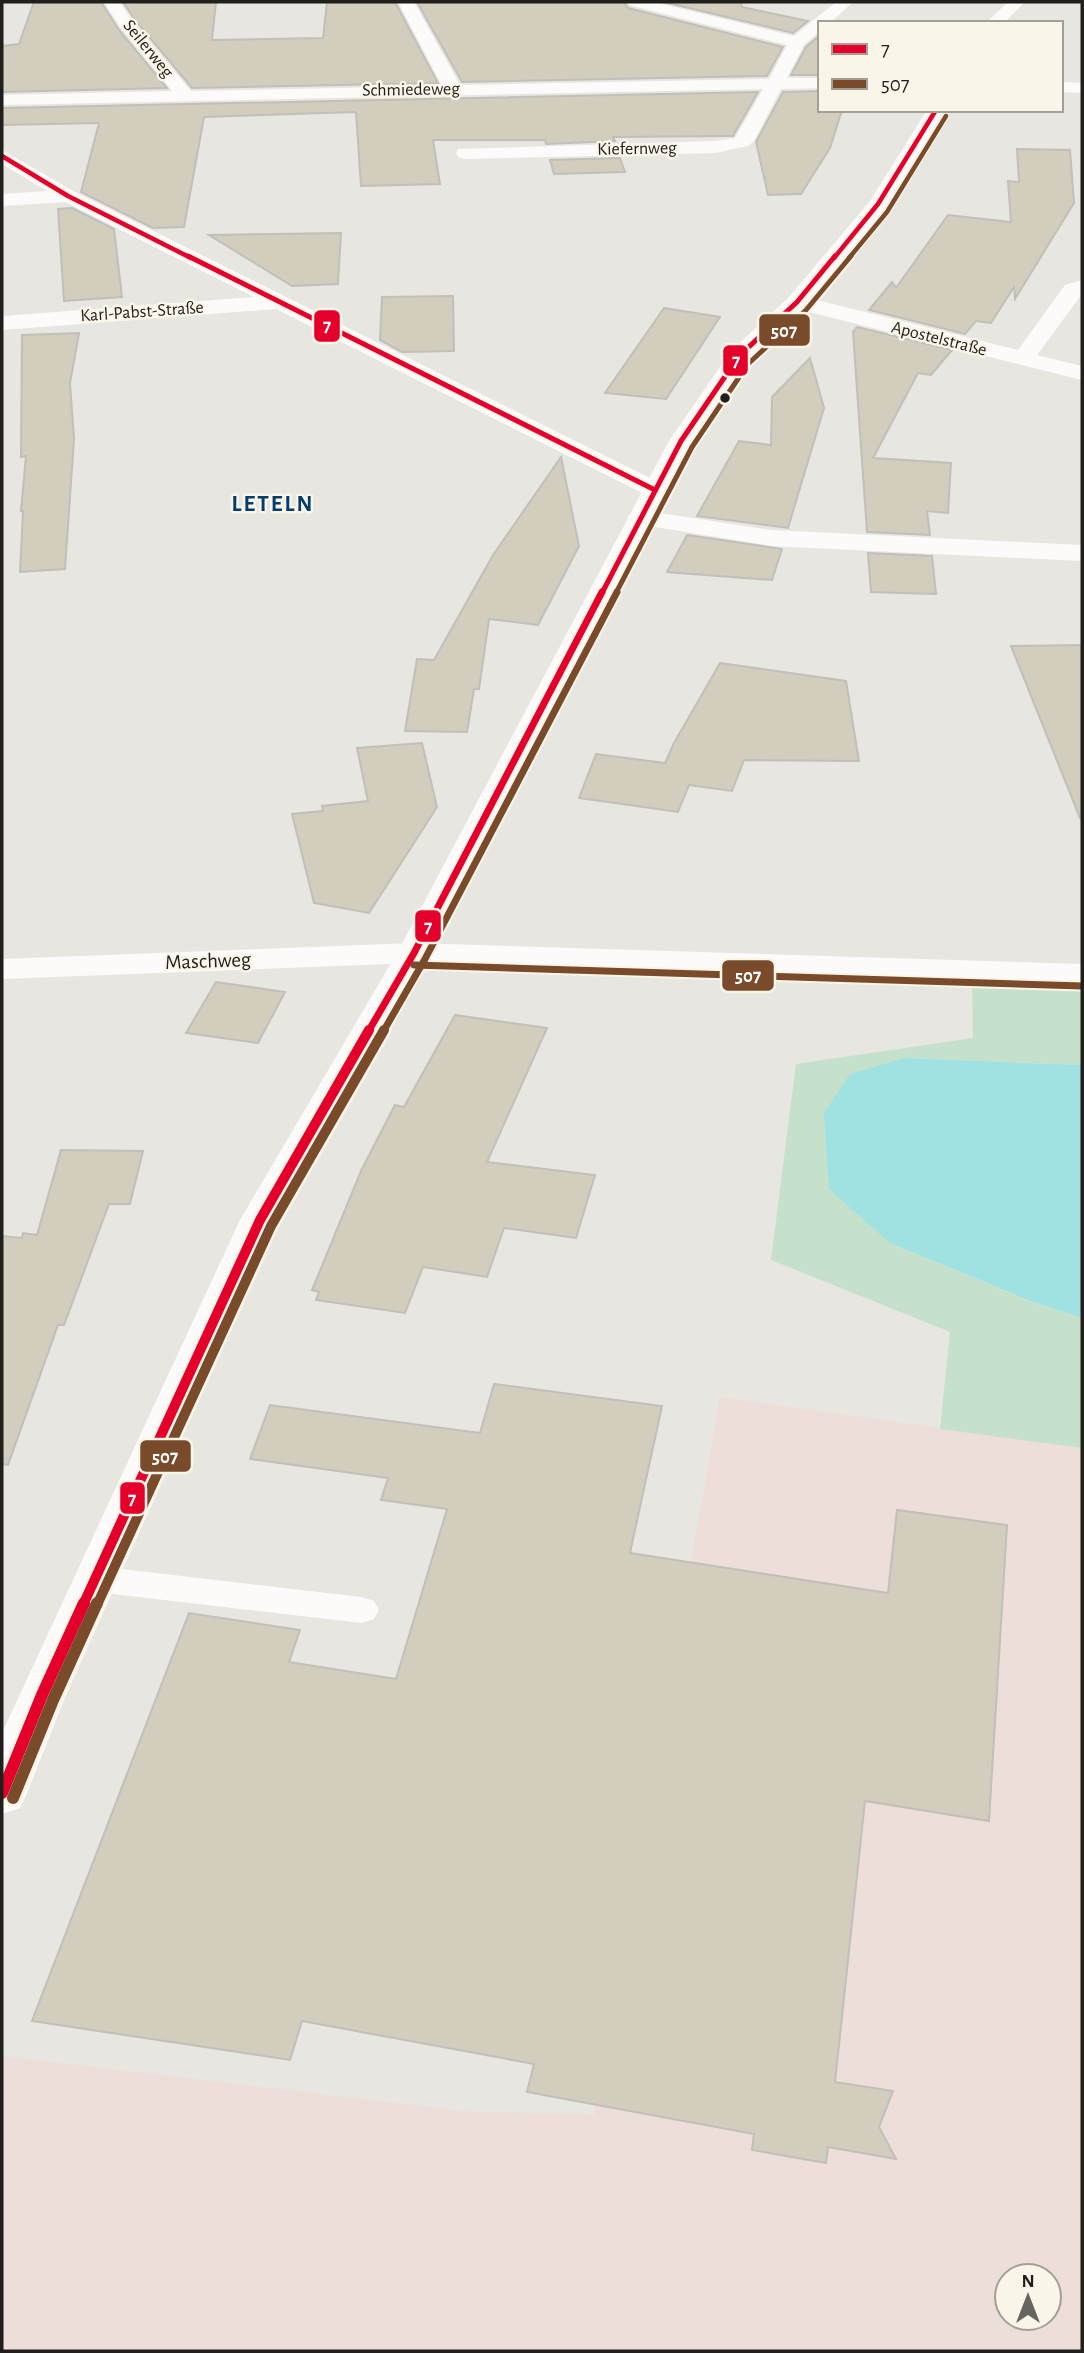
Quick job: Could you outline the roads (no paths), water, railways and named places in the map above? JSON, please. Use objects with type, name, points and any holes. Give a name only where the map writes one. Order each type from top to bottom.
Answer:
[{"type":"street","name":"Seilerweg","points":[[112,2],[186,95]]},
{"type":"street","points":[[406,2],[453,89]]},
{"type":"street","points":[[635,2],[797,42],[818,24]]},
{"type":"street","points":[[822,21],[845,2]]},
{"type":"street","points":[[996,21],[1017,2]]},
{"type":"street","name":"Kiefernweg","points":[[465,153],[731,145],[747,137],[797,42]]},
{"type":"street","name":"Schmiedeweg","points":[[2,100],[818,83]]},
{"type":"street","points":[[1063,87],[1082,88]]},
{"type":"street","points":[[2,1793],[42,1695],[260,1220],[414,953],[583,634],[655,490],[714,389],[739,356],[797,302],[878,204],[935,112]]},
{"type":"street","points":[[2,156],[68,196],[283,302],[580,455],[655,490]]},
{"type":"street","points":[[2,200],[68,196]]},
{"type":"street","points":[[1022,360],[1073,290],[1082,286]]},
{"type":"street","name":"Karl-Pabst-Straße","points":[[2,323],[283,302]]},
{"type":"street","name":"Apostelstraße","points":[[797,302],[1082,373]]},
{"type":"street","points":[[640,518],[771,538],[1082,553]]},
{"type":"street","name":"Maschweg","points":[[2,969],[414,953],[1082,974]]},
{"type":"lane","points":[[96,1579],[362,1610]]},
{"type":"water","points":[[905,1058],[1082,1065],[1082,1318],[1030,1301],[890,1243],[829,1189],[824,1113],[850,1074]]},
{"type":"district","name":"LETELN","points":[[273,504]]}]
